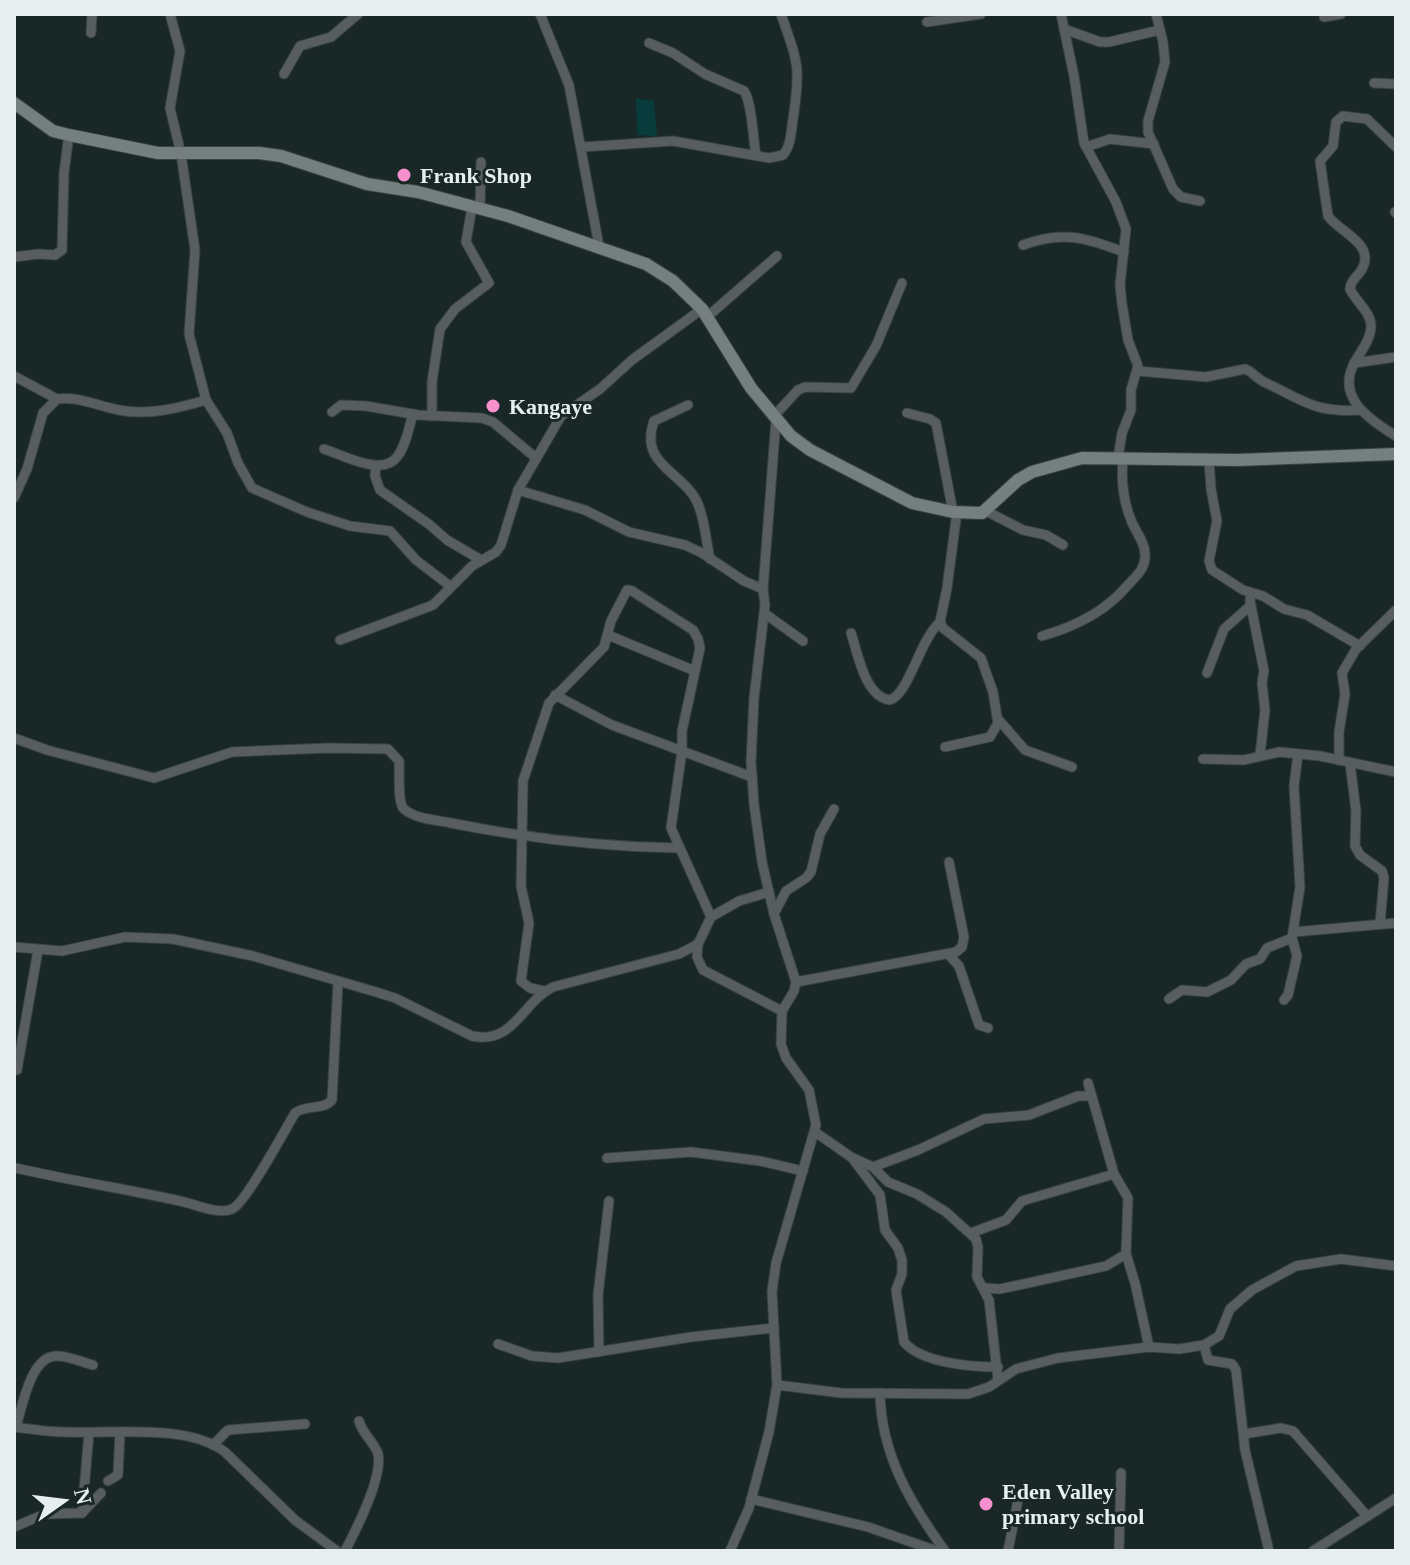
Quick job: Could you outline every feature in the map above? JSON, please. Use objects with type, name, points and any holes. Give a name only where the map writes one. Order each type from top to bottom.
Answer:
[{"type":"street","points":[[91,33],[92,14]]},
{"type":"street","points":[[170,14],[180,51],[170,108],[181,154],[195,250],[189,334],[206,400],[227,433],[238,463],[252,488],[307,512],[350,526],[390,531],[416,560],[450,586]]},
{"type":"street","points":[[540,14],[569,85],[599,246]]},
{"type":"street","points":[[582,147],[673,141],[769,158],[779,157],[786,152],[789,144],[799,80],[799,66],[792,40],[781,14]]},
{"type":"street","points":[[927,22],[981,14]]},
{"type":"street","points":[[1042,636],[1104,609],[1120,596],[1142,569],[1145,552],[1128,510],[1121,476],[1122,433],[1131,410],[1132,382],[1138,371],[1125,328],[1120,285],[1124,220],[1086,147],[1061,14]]},
{"type":"street","points":[[1156,14],[1165,62],[1148,121],[1148,132],[1173,189],[1181,197],[1200,201]]},
{"type":"street","points":[[1324,17],[1341,14]]},
{"type":"street","points":[[284,74],[300,46],[331,37],[353,15]]},
{"type":"street","points":[[1064,29],[1100,42],[1160,30]]},
{"type":"street","points":[[649,43],[673,53],[705,74],[744,91],[751,105],[756,155]]},
{"type":"street","points":[[1374,83],[1396,84]]},
{"type":"street","points":[[14,103],[45,126],[69,135],[139,150],[281,156],[367,184],[418,192],[476,208],[646,264],[673,281],[704,313],[751,388],[791,436],[810,450],[890,494],[927,508],[975,514],[986,511],[1018,480],[1032,472],[1082,458],[1138,461],[1396,454]]},
{"type":"street","points":[[1396,147],[1367,119],[1348,116],[1337,120],[1333,146],[1320,159],[1328,216],[1357,240],[1364,254],[1364,267],[1351,282],[1350,289],[1370,318],[1371,326],[1348,377],[1348,387],[1361,410],[1396,436]]},
{"type":"street","points":[[14,257],[55,255],[62,250],[64,172],[69,135]]},
{"type":"street","points":[[1086,147],[1110,139],[1154,144]]},
{"type":"street","points":[[432,416],[437,335],[455,309],[489,283],[466,242],[476,208],[481,162]]},
{"type":"street","points":[[1023,245],[1065,235],[1092,240],[1124,252]]},
{"type":"street","points":[[340,640],[433,605],[450,586],[481,560],[496,552],[518,490],[561,416],[600,389],[649,346],[704,313],[777,256]]},
{"type":"street","points":[[730,1551],[751,1499],[777,1385],[772,1292],[776,1263],[815,1132],[814,1106],[809,1090],[786,1058],[781,1044],[782,1011],[796,982],[769,892],[752,777],[774,418],[798,390],[805,387],[851,388],[876,346],[902,283]]},
{"type":"street","points":[[1354,363],[1396,357]]},
{"type":"street","points":[[1138,371],[1206,377],[1245,369],[1262,382],[1307,406],[1334,412],[1361,410]]},
{"type":"street","points":[[14,376],[57,399],[71,398],[122,411],[171,409],[206,400]]},
{"type":"street","points":[[14,498],[27,469],[43,413],[57,399]]},
{"type":"street","points":[[332,412],[341,405],[366,406],[432,416],[482,418],[493,422],[536,458]]},
{"type":"street","points":[[688,405],[654,421],[653,447],[660,464],[682,482],[698,505],[710,559]]},
{"type":"street","points":[[851,633],[872,689],[878,697],[890,700],[901,693],[924,642],[940,622],[955,512],[936,423],[907,413]]},
{"type":"street","points":[[324,449],[376,466],[388,464],[399,455],[413,414]]},
{"type":"street","points":[[1209,460],[1218,530],[1209,566],[1216,574],[1251,593],[1263,596],[1284,609],[1307,615],[1360,646]]},
{"type":"street","points":[[376,466],[375,476],[380,490],[447,540],[481,560]]},
{"type":"street","points":[[518,490],[585,510],[629,532],[685,545],[763,589]]},
{"type":"street","points":[[986,511],[1023,530],[1046,535],[1063,545]]},
{"type":"street","points":[[698,944],[679,954],[544,991],[530,988],[521,981],[529,923],[521,886],[523,781],[545,710],[555,695],[604,647],[622,594],[627,590],[693,630],[698,639],[700,648],[682,731],[671,828],[711,917]]},
{"type":"street","points":[[1251,593],[1264,671],[1265,710],[1260,755]]},
{"type":"street","points":[[1207,673],[1224,629],[1251,605]]},
{"type":"street","points":[[1380,924],[1382,871],[1360,855],[1355,846],[1356,811],[1339,732],[1345,694],[1342,673],[1353,653],[1396,610]]},
{"type":"street","points":[[764,613],[803,641]]},
{"type":"street","points":[[940,622],[943,628],[981,658],[993,692],[998,719],[997,729],[990,737],[945,747]]},
{"type":"street","points":[[608,635],[695,671]]},
{"type":"street","points":[[555,695],[612,725],[752,777]]},
{"type":"street","points":[[998,719],[1025,750],[1072,767]]},
{"type":"street","points":[[14,738],[47,750],[154,778],[232,752],[388,749],[399,761],[400,803],[405,810],[424,817],[490,831],[587,844],[678,848]]},
{"type":"street","points":[[1203,759],[1244,760],[1271,752],[1344,761],[1396,772]]},
{"type":"street","points":[[1284,1000],[1288,995],[1297,956],[1292,935],[1300,887],[1294,786],[1298,754]]},
{"type":"street","points":[[774,914],[786,891],[811,872],[820,834],[834,809]]},
{"type":"street","points":[[796,982],[949,955],[962,947],[964,937],[949,862]]},
{"type":"street","points":[[769,892],[739,901],[711,917],[698,944],[697,957],[703,970],[782,1011]]},
{"type":"street","points":[[1169,999],[1182,990],[1204,993],[1226,983],[1246,964],[1260,959],[1267,948],[1292,935],[1396,923]]},
{"type":"street","points":[[14,947],[74,950],[125,937],[173,939],[253,956],[395,998],[472,1036],[483,1038],[492,1037],[511,1026],[544,991]]},
{"type":"street","points":[[17,1070],[38,950]]},
{"type":"street","points":[[949,955],[959,966],[979,1025],[988,1028]]},
{"type":"street","points":[[16,1168],[219,1210],[233,1209],[258,1177],[295,1113],[325,1106],[332,1100],[338,982]]},
{"type":"street","points":[[1088,1083],[1114,1174],[1128,1198],[1126,1254],[1149,1347]]},
{"type":"street","points":[[873,1167],[984,1119],[1029,1115],[1078,1096],[1091,1096]]},
{"type":"street","points":[[815,1132],[851,1157],[873,1167],[888,1182],[917,1194],[946,1212],[971,1233],[978,1247],[977,1277],[989,1300],[998,1380]]},
{"type":"street","points":[[607,1158],[691,1152],[760,1161],[803,1171]]},
{"type":"street","points":[[851,1157],[880,1195],[885,1230],[898,1248],[902,1260],[902,1274],[896,1290],[904,1342],[916,1351],[950,1363],[998,1367]]},
{"type":"street","points":[[971,1233],[1006,1220],[1022,1201],[1114,1174]]},
{"type":"street","points":[[599,1352],[599,1281],[609,1201]]},
{"type":"street","points":[[984,1288],[1000,1289],[1106,1266],[1126,1254]]},
{"type":"street","points":[[777,1385],[841,1393],[968,1394],[989,1387],[1016,1369],[1058,1358],[1149,1347],[1179,1349],[1204,1345],[1219,1336],[1230,1309],[1252,1290],[1296,1266],[1341,1259],[1396,1266]]},
{"type":"street","points":[[989,1300],[1000,1289]]},
{"type":"street","points":[[498,1344],[532,1356],[558,1358],[741,1330],[774,1328]]},
{"type":"street","points":[[1204,1345],[1208,1360],[1232,1364],[1236,1370],[1250,1474],[1269,1551]]},
{"type":"street","points":[[93,1365],[57,1356],[49,1358],[29,1380],[15,1427],[176,1435],[213,1445],[225,1452],[295,1520],[337,1551]]},
{"type":"street","points":[[880,1393],[885,1436],[897,1476],[945,1551]]},
{"type":"street","points":[[345,1551],[367,1504],[378,1453],[362,1431],[359,1421]]},
{"type":"street","points":[[213,1445],[228,1430],[305,1424]]},
{"type":"street","points":[[1244,1434],[1281,1428],[1293,1431],[1367,1516]]},
{"type":"street","points":[[82,1513],[89,1433]]},
{"type":"street","points":[[108,1481],[118,1475],[120,1433]]},
{"type":"street","points":[[1119,1551],[1121,1473]]},
{"type":"street","points":[[14,1527],[45,1514],[82,1513],[101,1493]]},
{"type":"street","points":[[1008,1551],[1019,1495]]},
{"type":"street","points":[[1313,1551],[1396,1498]]},
{"type":"street","points":[[751,1499],[868,1527],[937,1551]]},
{"type":"shaded area","points":[[636,98],[654,101],[657,136],[637,135]]},
{"type":"place","name":"Frank Shop","points":[[404,175]]},
{"type":"place","name":"Kangaye","points":[[493,406]]},
{"type":"place","name":"Eden Valley primary school","points":[[986,1504]]}]
